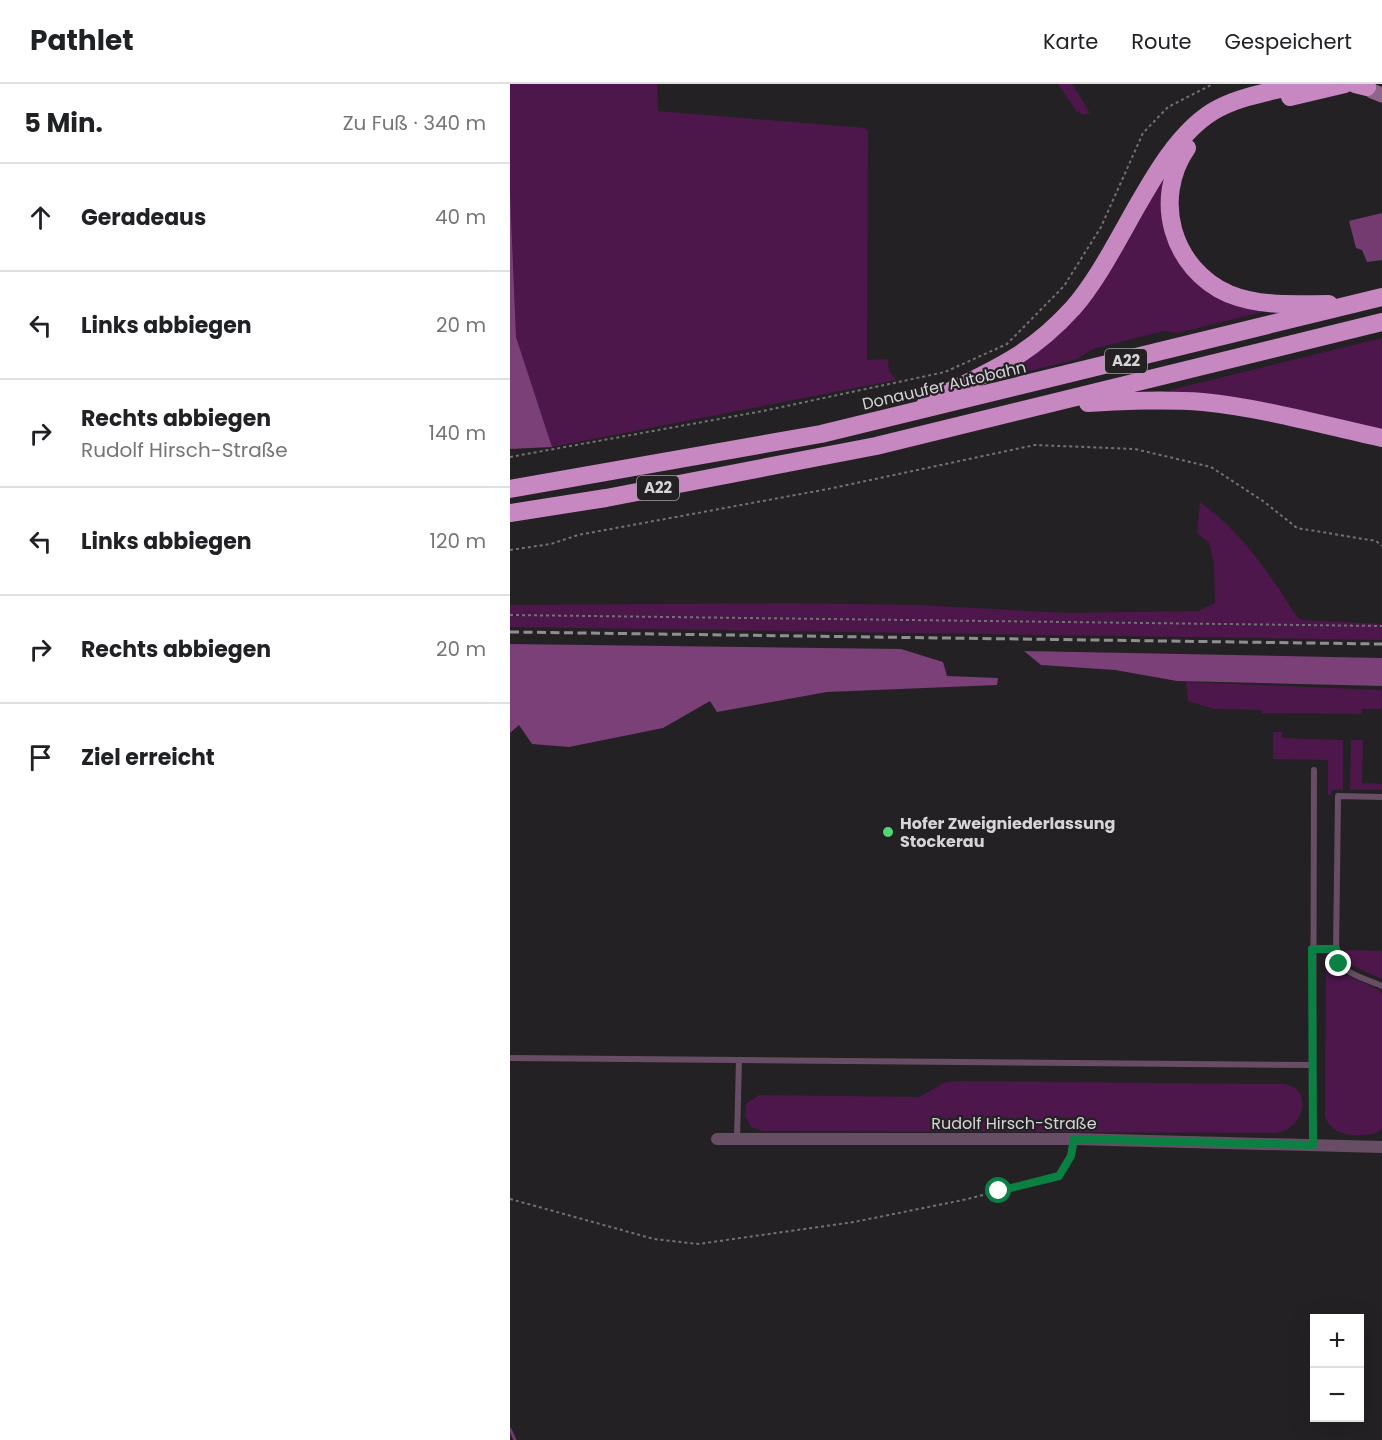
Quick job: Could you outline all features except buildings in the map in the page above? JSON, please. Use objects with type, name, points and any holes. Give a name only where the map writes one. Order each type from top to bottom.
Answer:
[{"type":"highway","points":[[900,416],[1001,368],[1058,324],[1107,262],[1173,149],[1203,117],[1238,100],[1302,84]]},
{"type":"highway","points":[[1345,84],[1245,108],[1209,126],[1196,138],[1177,166],[1169,202],[1170,222],[1183,254],[1194,268],[1229,294],[1262,302],[1352,305]]},
{"type":"highway","name":"Donauufer Autobahn","points":[[510,489],[742,450],[900,416],[1382,297]]},
{"type":"highway","name":"A22","points":[[510,513],[805,461],[1047,405],[1382,322]]},
{"type":"highway","points":[[1047,405],[1160,400],[1205,402],[1382,438]]},
{"type":"street","name":"Rudolf Hirsch-Straße","points":[[717,1139],[1074,1139],[1382,1146]]},
{"type":"lane","points":[[1313,1145],[1311,1065],[1314,770]]},
{"type":"lane","points":[[1382,797],[1338,796],[1336,954],[1339,964],[1344,969],[1382,986]]},
{"type":"lane","points":[[510,1058],[1311,1065]]},
{"type":"lane","points":[[737,1139],[739,1060]]},
{"type":"path","points":[[510,457],[763,411],[945,372],[1007,344],[1064,286],[1101,227],[1143,133],[1168,107],[1213,84]]},
{"type":"path","points":[[510,550],[1035,445],[1135,448],[1211,467],[1263,501],[1297,528],[1376,541],[1382,546]]},
{"type":"path","points":[[510,615],[1382,626]]},
{"type":"path","points":[[510,1198],[654,1239],[698,1244],[854,1222],[963,1200],[1059,1176],[1071,1156],[1074,1139]]},
{"type":"shaded area","points":[[510,84],[657,84],[658,111],[865,128],[868,131],[867,360],[888,359],[889,371],[896,380],[552,447],[516,337],[510,192]]},
{"type":"shaded area","points":[[1058,84],[1072,84],[1090,113],[1084,115],[1076,111]]},
{"type":"shaded area","points":[[1167,172],[1174,247],[1261,308],[1262,312],[1178,333],[1163,331],[1093,349],[1075,360],[991,380],[1034,353]]},
{"type":"shaded area","points":[[510,192],[516,337],[552,447],[510,449]]},
{"type":"shaded area","points":[[1382,213],[1382,260],[1367,262],[1362,250],[1356,248],[1349,221]]},
{"type":"shaded area","points":[[1382,338],[1382,433],[1171,395],[1170,390]]},
{"type":"shaded area","points":[[1200,502],[1221,519],[1249,549],[1301,620],[1382,624],[1382,640],[510,627],[510,616],[528,616],[510,614],[510,605],[786,603],[919,605],[1067,613],[1198,611],[1215,603],[1214,563],[1209,543],[1197,533]]},
{"type":"shaded area","points":[[510,644],[901,649],[943,662],[947,676],[998,678],[997,685],[827,692],[717,712],[710,701],[663,728],[569,747],[532,744],[519,725],[510,733]]},
{"type":"shaded area","points":[[1024,651],[1382,658],[1382,686],[1177,681],[1115,670],[1041,665]]},
{"type":"shaded area","points":[[1186,682],[1382,690],[1382,709],[1362,709],[1362,714],[1262,713],[1262,710],[1214,709],[1188,701]]},
{"type":"shaded area","points":[[1273,732],[1282,732],[1282,738],[1343,740],[1343,790],[1332,790],[1331,795],[1328,795],[1328,760],[1273,759]]},
{"type":"shaded area","points":[[1351,740],[1363,740],[1362,783],[1382,784],[1382,790],[1350,790]]},
{"type":"shaded area","points":[[1326,950],[1331,950],[1332,960],[1342,972],[1382,993],[1382,1128],[1376,1133],[1354,1135],[1339,1132],[1328,1123],[1325,1116]]},
{"type":"shaded area","points":[[1347,950],[1382,951],[1382,979],[1344,962],[1341,956]]},
{"type":"shaded area","points":[[946,1082],[1284,1084],[1293,1087],[1299,1093],[1302,1108],[1294,1124],[1276,1133],[763,1131],[751,1127],[745,1116],[746,1104],[759,1095],[919,1097]]},
{"type":"waterway","points":[[510,1429],[515,1440]]},
{"type":"railway","points":[[510,632],[1382,644]]},
{"type":"place","name":"Hofer Zweigniederlassung Stockerau","points":[[888,832]]},
{"type":"route","points":[[999,1191],[1059,1176],[1071,1156],[1074,1139],[1313,1145],[1312,949],[1336,949],[1336,960],[1339,964]]}]
